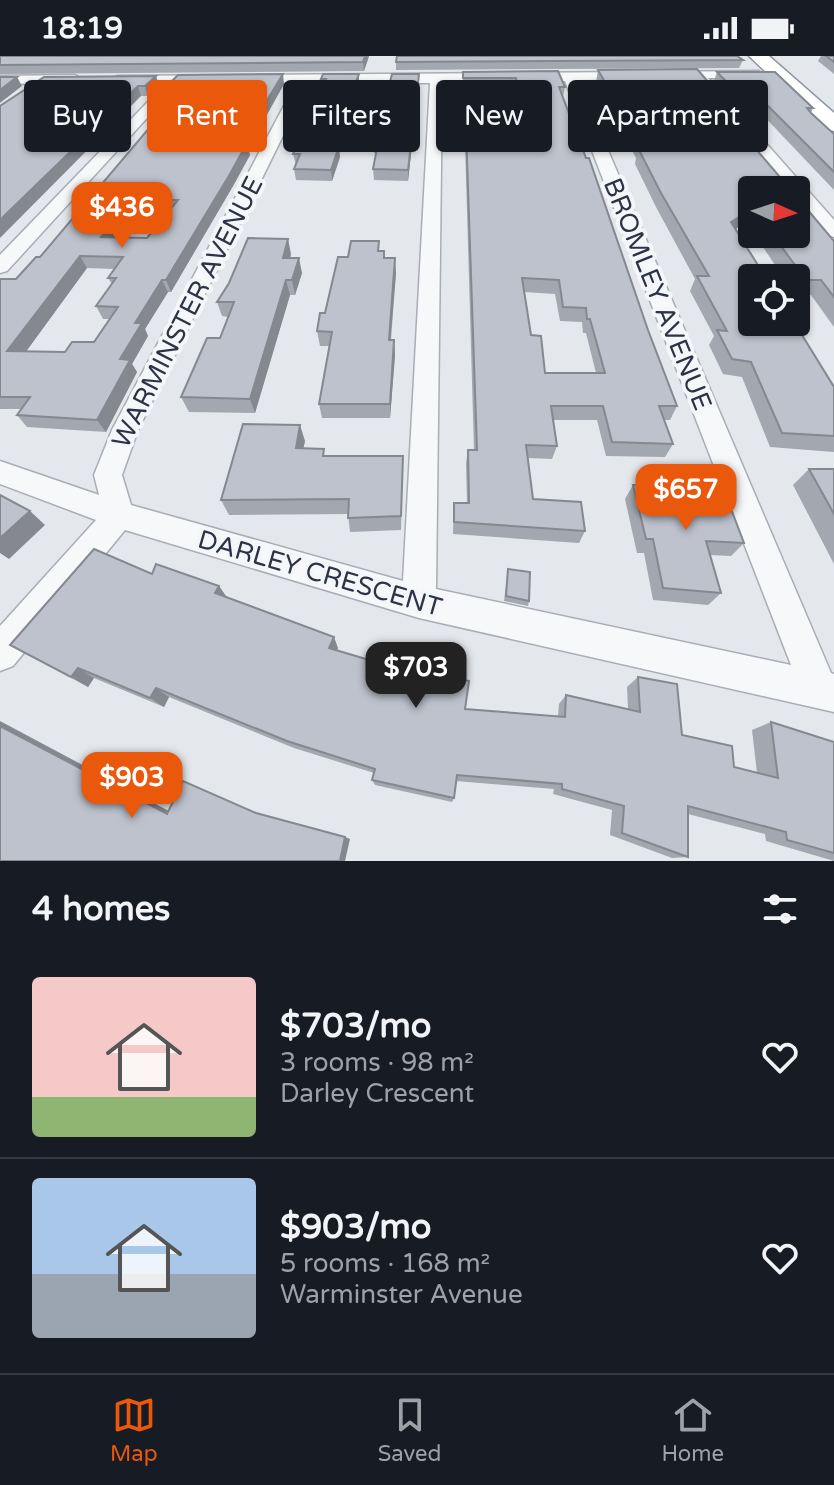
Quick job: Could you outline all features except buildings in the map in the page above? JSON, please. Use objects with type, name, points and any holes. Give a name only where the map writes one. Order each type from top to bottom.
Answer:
[{"type":"highway","points":[[758,56],[776,65],[834,108]]},
{"type":"highway","points":[[776,65],[834,124]]},
{"type":"street","points":[[104,79],[698,75],[776,65]]},
{"type":"street","points":[[698,75],[834,231]]},
{"type":"street","name":"BROMLEY AVENUE","points":[[570,77],[827,691]]},
{"type":"street","points":[[0,267],[177,78]]},
{"type":"street","name":"WARMINSTER AVENUE","points":[[119,515],[108,475],[125,430],[305,78]]},
{"type":"street","points":[[23,96],[45,79]]},
{"type":"street","points":[[0,80],[89,79]]},
{"type":"street","points":[[419,602],[436,79]]},
{"type":"street","name":"DARLEY CRESCENT","points":[[0,472],[119,515],[419,602],[827,691]]},
{"type":"street","points":[[0,653],[119,515]]}]
